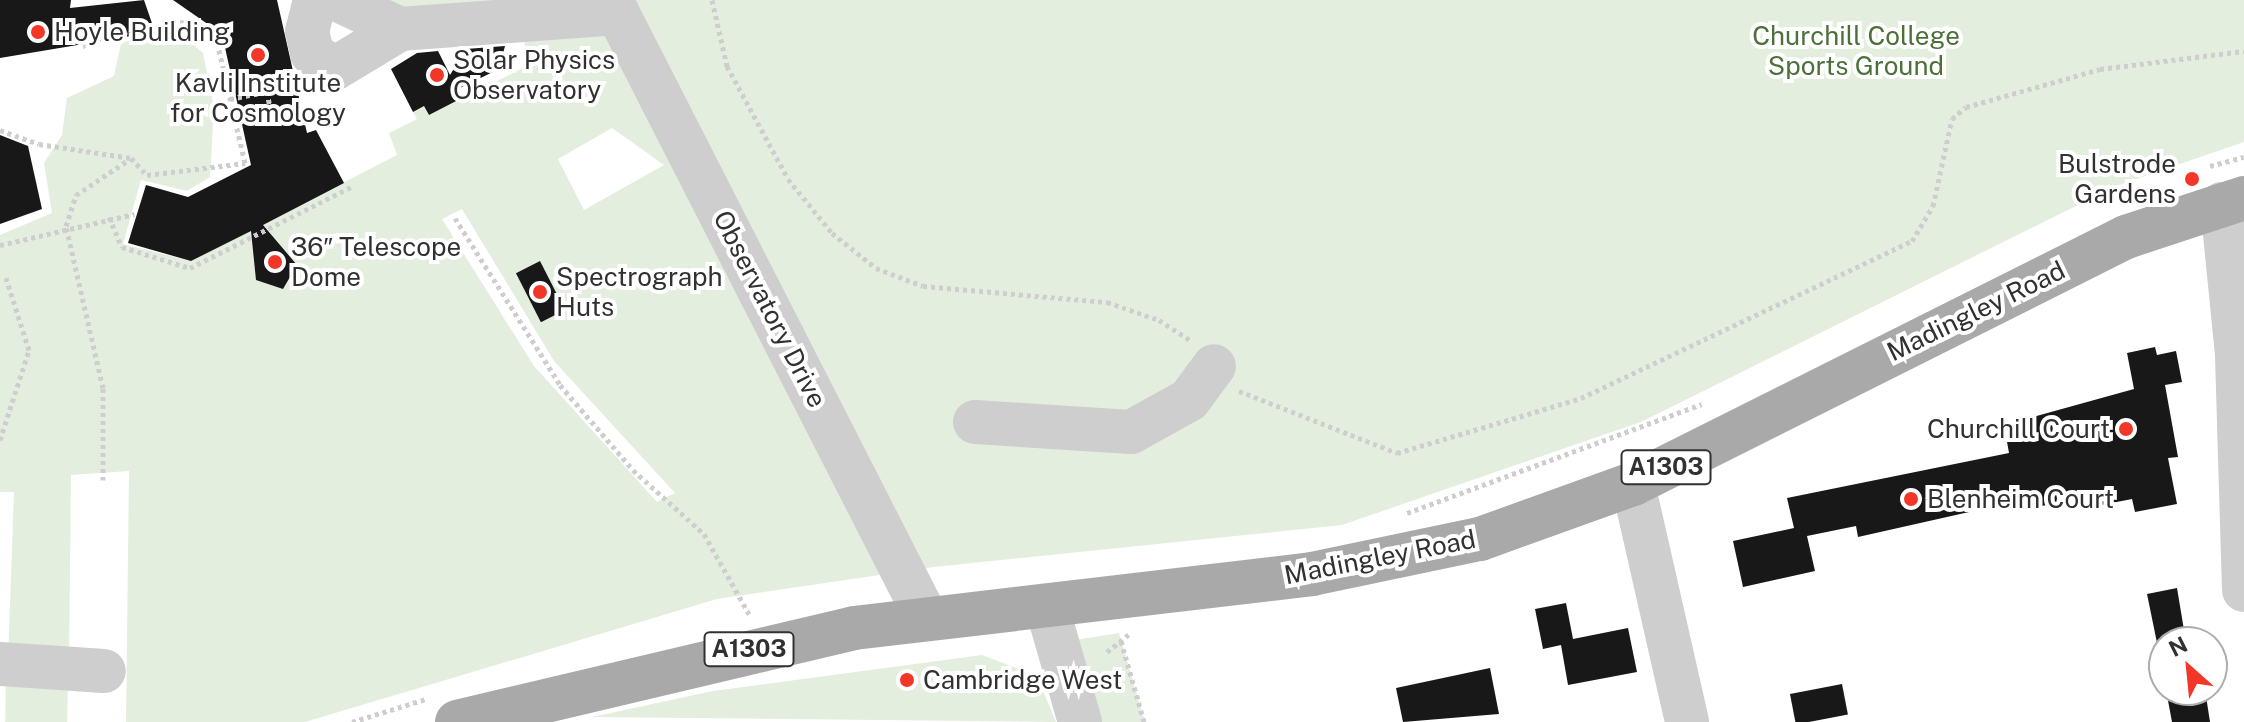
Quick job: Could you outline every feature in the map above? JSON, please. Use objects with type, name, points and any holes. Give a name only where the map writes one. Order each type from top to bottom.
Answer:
[{"type":"main road","name":"Madingley Road","points":[[457,722],[766,645],[927,619],[1312,574],[1480,539],[1633,484],[2056,270],[2221,191]]},
{"type":"street","points":[[290,84],[315,0]]},
{"type":"street","points":[[338,0],[400,29],[614,6]]},
{"type":"street","name":"Observatory Drive","points":[[614,6],[927,619]]},
{"type":"street","points":[[290,84],[379,48],[400,29]]},
{"type":"street","points":[[2221,191],[2237,355],[2244,590]]},
{"type":"street","points":[[975,422],[1131,432],[1189,400],[1214,366]]},
{"type":"street","points":[[1633,484],[1687,722]]},
{"type":"street","points":[[1047,607],[1080,722]]},
{"type":"street","points":[[0,664],[104,671]]},
{"type":"path","points":[[712,0],[727,66],[788,179],[832,233],[876,268],[923,286],[1107,302],[1184,333],[1247,399],[1397,453],[1416,451],[1581,398],[1912,241],[1933,206],[1952,119],[1966,107],[2100,69],[2244,51]]},
{"type":"path","points":[[0,130],[39,144],[131,158],[147,175],[245,163],[218,46],[184,22],[164,26]]},
{"type":"path","points":[[83,36],[87,51]]},
{"type":"path","points":[[230,99],[290,84]]},
{"type":"path","points":[[2221,191],[2244,157]]},
{"type":"path","points":[[103,480],[103,388],[66,226],[76,195],[131,158]]},
{"type":"path","points":[[109,217],[122,247],[190,268],[351,187]]},
{"type":"path","points":[[0,245],[66,226],[134,214]]},
{"type":"path","points":[[455,218],[560,385],[633,470],[704,534],[750,615]]},
{"type":"path","points":[[274,227],[278,236]]},
{"type":"path","points":[[0,440],[29,350],[5,275]]},
{"type":"path","points":[[1390,518],[1550,466],[1718,396]]},
{"type":"path","points":[[1121,641],[1144,722]]},
{"type":"green space","name":"Churchill College Sports Ground","points":[[354,0],[2244,0],[2244,142],[2116,186],[1641,422],[1342,525],[934,567],[717,599],[305,722],[126,722],[129,471],[71,475],[69,662],[8,660],[14,492],[0,492],[0,235],[52,213],[44,163],[62,135],[67,98],[114,76],[121,43],[175,29],[203,53],[214,107],[210,177],[187,191],[141,180],[123,244],[191,261],[397,155],[389,133],[417,119],[413,112],[424,106],[429,115],[531,64],[515,13],[447,18]],"holes":[[[612,128],[664,165],[584,210],[558,159]],[[462,209],[554,361],[675,493],[657,502],[534,366],[442,219]]]},
{"type":"green space","points":[[1119,633],[1145,722],[1094,722],[1069,641]]},
{"type":"green space","name":"Cambridge West","points":[[982,655],[1021,670],[1044,693],[1056,722],[592,717],[713,691]]},
{"type":"green space","points":[[6,675],[68,676],[67,722],[5,722]]},
{"type":"building","points":[[0,0],[71,0],[70,8],[144,0],[155,32],[0,58]]},
{"type":"building","points":[[173,0],[277,0],[307,133],[316,130],[344,183],[263,225],[297,265],[283,289],[256,280],[251,231],[191,261],[128,243],[146,185],[188,197],[251,165],[222,34]]},
{"type":"building","name":"Solar Physics Observatory","points":[[505,46],[499,69],[458,89],[462,98],[429,115],[424,106],[413,112],[391,69],[417,53],[438,51],[450,75],[466,49]]},
{"type":"building","points":[[0,135],[28,146],[42,209],[0,224]]},
{"type":"building","name":"Spectrograph Huts","points":[[540,261],[565,310],[541,322],[516,273]]},
{"type":"building","points":[[2155,347],[2157,355],[2176,351],[2182,382],[2165,385],[2178,457],[2168,458],[2177,504],[2135,512],[2132,499],[2081,509],[2080,499],[2020,510],[2018,501],[1858,537],[1856,526],[1807,536],[1815,571],[1743,587],[1733,541],[1794,528],[1787,498],[2009,453],[2004,425],[2134,389],[2127,353]]},
{"type":"building","points":[[2177,588],[2183,626],[2154,626],[2147,594]]},
{"type":"building","points":[[1566,603],[1573,639],[1628,628],[1637,672],[1568,685],[1561,645],[1543,649],[1535,609]]},
{"type":"building","points":[[1490,668],[1499,714],[1403,722],[1396,688]]},
{"type":"building","points":[[1842,684],[1848,714],[1795,722],[1790,694]]},
{"type":"building","points":[[2169,706],[2208,706],[2210,722],[2172,722]]},
{"type":"place","name":"Hoyle Building","points":[[38,32]]},
{"type":"place","name":"Kavli Institute for Cosmology","points":[[258,55]]},
{"type":"place","name":"Solar Physics Observatory","points":[[437,75]]},
{"type":"place","name":"Bulstrode Gardens","points":[[2192,179]]},
{"type":"place","name":"36″ Telescope Dome","points":[[275,262]]},
{"type":"place","name":"Spectrograph Huts","points":[[540,292]]},
{"type":"place","name":"Churchill Court","points":[[2126,429]]},
{"type":"place","name":"Blenheim Court","points":[[1911,499]]},
{"type":"place","name":"Cambridge West","points":[[907,680]]}]
